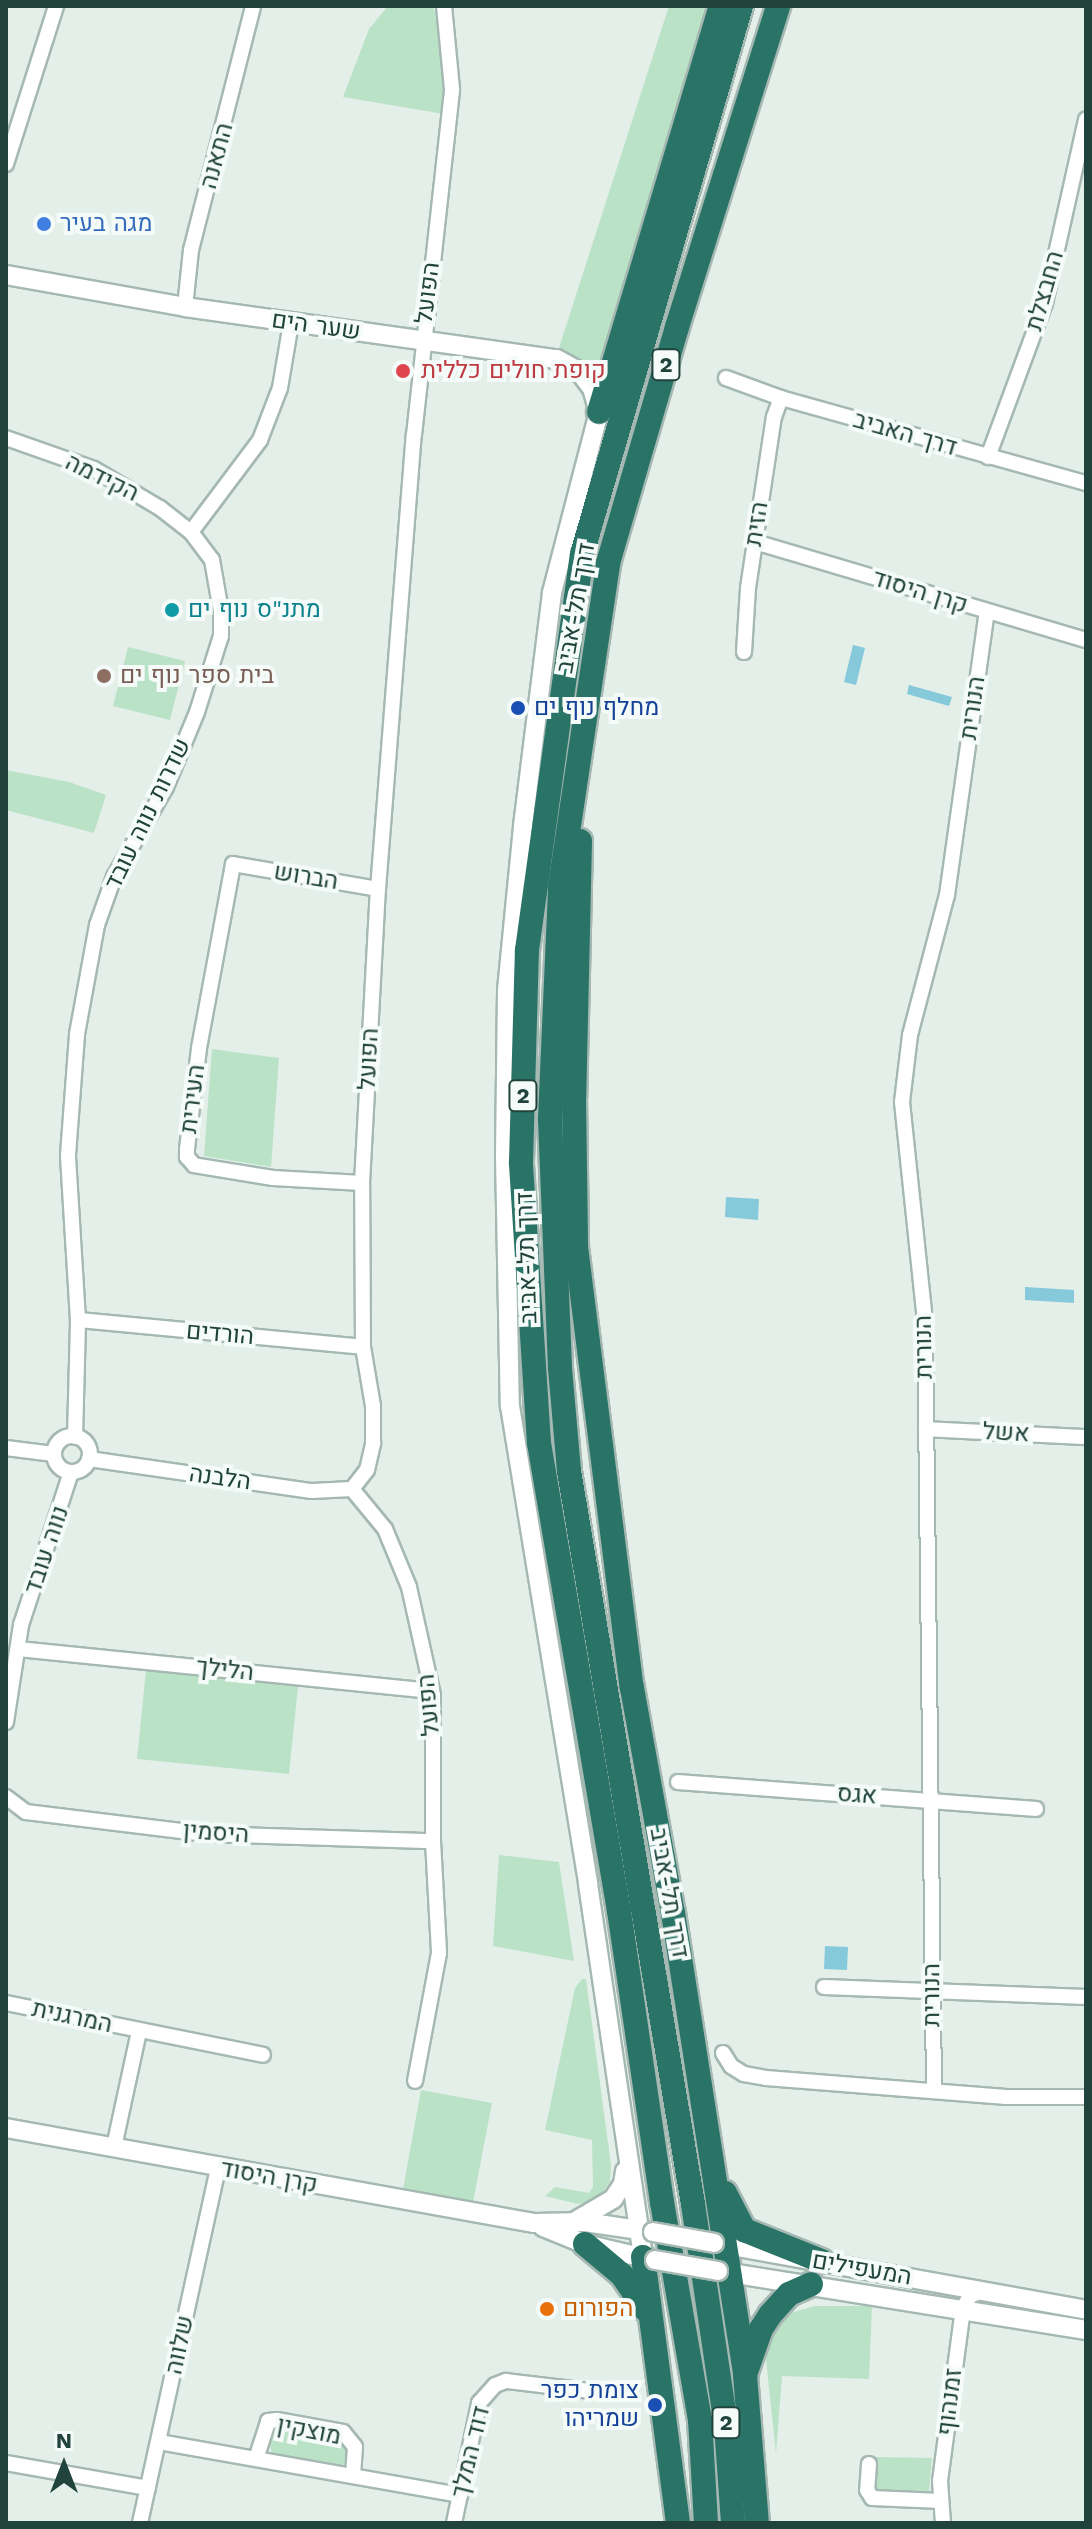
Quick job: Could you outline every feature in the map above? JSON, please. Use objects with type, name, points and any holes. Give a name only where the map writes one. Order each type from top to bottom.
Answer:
[{"type":"highway","points":[[599,412],[721,6]]},
{"type":"highway","name":"דרך תל-אביב","points":[[706,2523],[700,2420],[679,2311],[619,1911],[539,1443],[521,1162],[527,950],[582,554],[741,6]]},
{"type":"highway","name":"דרך תל-אביב","points":[[733,2523],[726,2425],[712,2324],[569,1471],[560,1368],[550,1119],[553,987],[560,886],[608,563],[677,327],[778,6]]},
{"type":"highway","points":[[585,731],[574,1083],[576,1247],[632,1688],[673,1913],[712,2164],[724,2272],[745,2375],[757,2523]]},
{"type":"highway","points":[[712,2164],[744,2230],[821,2261]]},
{"type":"highway","points":[[585,2244],[622,2275],[651,2321]]},
{"type":"highway","points":[[649,2259],[651,2321],[678,2523]]},
{"type":"highway","points":[[745,2375],[757,2337],[770,2315],[789,2294],[811,2284]]},
{"type":"street","points":[[6,164],[56,6]]},
{"type":"street","name":"התאנה","points":[[185,307],[191,250],[253,6]]},
{"type":"street","name":"הפועל","points":[[415,2081],[439,1953],[433,1841],[432,1691],[409,1587],[385,1529],[352,1489],[367,1470],[373,1443],[373,1406],[363,1347],[362,1183],[378,889],[422,341],[452,89],[443,8]]},
{"type":"street","name":"החבצלת","points":[[988,457],[1045,303],[1086,120]]},
{"type":"street","name":"שער הים","points":[[6,275],[185,307],[557,359],[579,371],[592,388],[599,412]]},
{"type":"street","points":[[191,532],[260,440],[280,388],[291,323]]},
{"type":"street","name":"דרך האביב","points":[[726,378],[781,398],[1086,483]]},
{"type":"street","name":"הזית","points":[[744,652],[748,588],[774,417],[781,398]]},
{"type":"street","points":[[599,412],[550,609],[507,991],[505,1156],[510,1406],[588,1884],[626,2160],[645,2230],[649,2259]]},
{"type":"street","name":"הקידמה","points":[[6,438],[94,469],[160,508],[191,532]]},
{"type":"street","name":"שדרות נווה עובד","points":[[75,1437],[78,1320],[68,1155],[77,1034],[97,925],[114,877],[166,787],[197,712],[221,636],[221,611],[212,560],[191,532]]},
{"type":"street","name":"קרן היסוד","points":[[755,542],[1086,640]]},
{"type":"street","name":"הנורית","points":[[934,2091],[923,1291],[902,1102],[910,1035],[947,895],[987,612]]},
{"type":"street","name":"הברוש","points":[[233,864],[378,889]]},
{"type":"street","name":"העירית","points":[[233,864],[199,1048],[187,1157],[194,1165],[273,1178],[362,1183]]},
{"type":"street","name":"הורדים","points":[[78,1320],[363,1347]]},
{"type":"street","name":"אשל","points":[[926,1429],[1086,1437]]},
{"type":"street","points":[[75,1437],[85,1442],[89,1459],[83,1468],[71,1472],[58,1465],[54,1454],[60,1441],[75,1437]]},
{"type":"street","points":[[6,1448],[54,1454]]},
{"type":"street","name":"הלבנה","points":[[89,1459],[312,1491],[352,1489]]},
{"type":"street","name":"נווה עובד","points":[[6,1722],[21,1625],[71,1472]]},
{"type":"street","name":"הלילך","points":[[18,1649],[432,1691]]},
{"type":"street","name":"אגס","points":[[678,1782],[1036,1809]]},
{"type":"street","name":"היסמין","points":[[6,1797],[26,1812],[204,1834],[433,1841]]},
{"type":"street","points":[[824,1987],[1086,1997]]},
{"type":"street","name":"המרגנית","points":[[6,2003],[263,2055]]},
{"type":"street","name":"המרגנית","points":[[114,2147],[139,2031]]},
{"type":"street","points":[[723,2053],[731,2066],[755,2076],[1006,2097],[1086,2097]]},
{"type":"street","name":"קרן היסוד","points":[[6,2128],[534,2223],[645,2230]]},
{"type":"street","points":[[572,2223],[618,2193],[626,2160]]},
{"type":"street","name":"שלווה","points":[[140,2523],[218,2168]]},
{"type":"street","name":"קרן היסוד","points":[[534,2223],[585,2244],[649,2259]]},
{"type":"street","name":"המעפילים","points":[[645,2230],[1086,2310]]},
{"type":"street","name":"המעפילים","points":[[649,2259],[1086,2330]]},
{"type":"street","points":[[963,2308],[970,2296],[982,2291]]},
{"type":"street","name":"זמנהוף","points":[[943,2523],[940,2481],[963,2308]]},
{"type":"street","name":"דוד המלך","points":[[454,2523],[479,2403],[495,2385],[506,2381],[590,2391]]},
{"type":"street","name":"מוצקין","points":[[256,2459],[268,2421],[277,2420],[343,2432],[355,2447],[353,2476]]},
{"type":"street","name":"מוצקין","points":[[159,2442],[460,2495]]},
{"type":"street","points":[[6,2463],[148,2488]]},
{"type":"street","points":[[869,2464],[867,2490],[872,2498],[941,2501]]},
{"type":"green space","points":[[388,6],[433,6],[445,47],[444,114],[343,97],[369,29]]},
{"type":"green space","points":[[669,6],[716,6],[599,381],[558,351]]},
{"type":"green space","points":[[128,647],[185,661],[170,720],[113,706]]},
{"type":"green space","points":[[6,770],[69,782],[106,795],[94,833],[6,810]]},
{"type":"green space","points":[[212,1049],[279,1058],[271,1167],[204,1156]]},
{"type":"green space","points":[[146,1670],[298,1686],[289,1774],[137,1759]]},
{"type":"green space","points":[[499,1855],[559,1862],[574,1961],[493,1946]]},
{"type":"green space","points":[[582,1979],[586,1979],[611,2165],[610,2182],[601,2194],[589,2202],[578,2204],[545,2196],[555,2187],[589,2193],[593,2187],[592,2140],[545,2130],[575,1988]]},
{"type":"green space","points":[[421,2090],[492,2103],[473,2202],[403,2189]]},
{"type":"green space","points":[[815,2306],[872,2306],[869,2379],[782,2376],[776,2454],[765,2350],[780,2316]]},
{"type":"green space","points":[[281,2425],[337,2436],[347,2448],[346,2462],[340,2467],[278,2459],[272,2454],[268,2436],[272,2427]]},
{"type":"green space","points":[[876,2457],[932,2458],[929,2491],[877,2490]]},
{"type":"water","points":[[853,645],[865,648],[856,685],[844,682]]},
{"type":"water","points":[[909,685],[952,697],[949,706],[907,694]]},
{"type":"water","points":[[726,1197],[759,1199],[758,1220],[725,1217]]},
{"type":"water","points":[[1025,1287],[1074,1290],[1074,1303],[1025,1300]]},
{"type":"water","points":[[825,1946],[848,1947],[847,1970],[824,1969]]},
{"type":"place","name":"מגה בעיר","points":[[44,224]]},
{"type":"place","name":"קופת חולים כללית","points":[[403,371]]},
{"type":"place","name":"מתנ\"ס נוף ים","points":[[172,610]]},
{"type":"place","name":"בית ספר נוף ים","points":[[104,676]]},
{"type":"place","name":"מחלף נוף ים","points":[[518,708]]},
{"type":"place","name":"הפורום","points":[[547,2309]]},
{"type":"place","name":"צומת כפר שמריהו","points":[[655,2405]]}]
